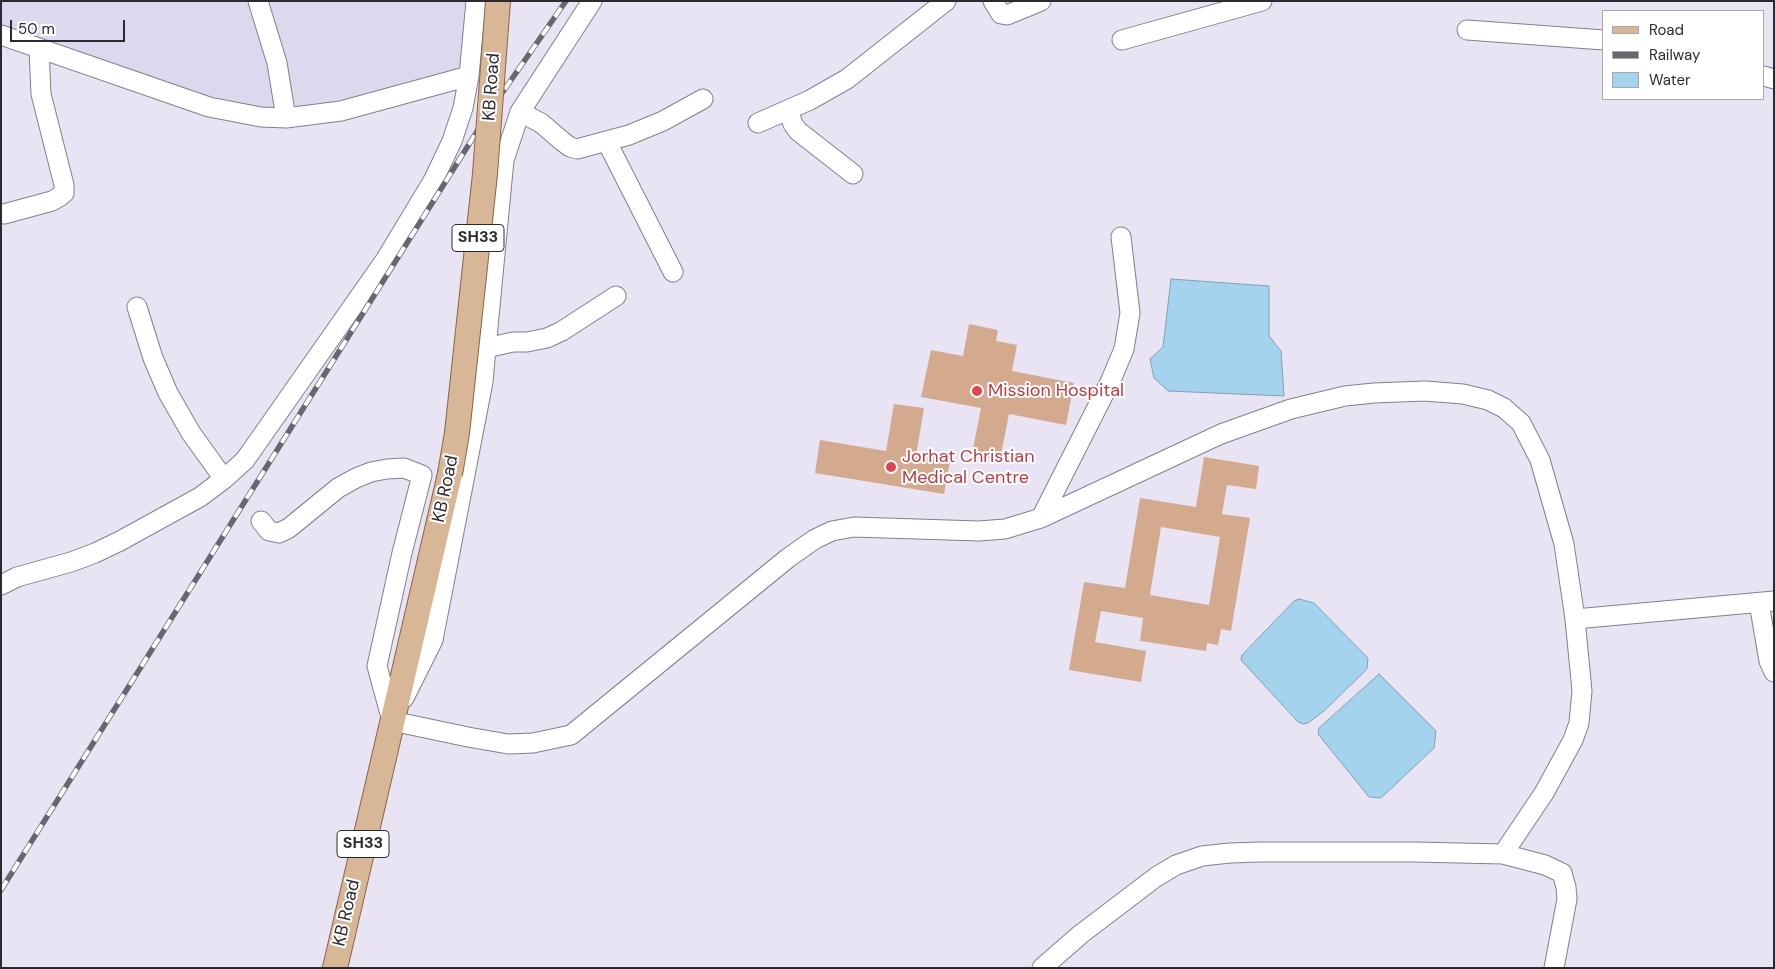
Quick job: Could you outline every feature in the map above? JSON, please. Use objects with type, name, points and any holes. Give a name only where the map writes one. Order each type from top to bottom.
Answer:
[{"type":"main road","name":"KB Road","points":[[335,968],[450,474],[457,433],[485,174],[498,1]]},
{"type":"street","points":[[258,1],[277,62],[286,118]]},
{"type":"street","points":[[1,585],[17,577],[71,562],[95,553],[200,497],[245,460],[386,259],[433,181],[448,150],[463,108],[469,76],[476,1]]},
{"type":"street","points":[[392,721],[433,640],[483,382],[504,160],[520,112],[592,1]]},
{"type":"street","points":[[758,123],[810,100],[847,79],[946,1]]},
{"type":"street","points":[[993,1],[1002,14],[1007,15],[1041,1]]},
{"type":"street","points":[[1122,40],[1262,1]]},
{"type":"street","points":[[1467,30],[1602,40]]},
{"type":"street","points":[[1,35],[209,107],[252,116],[286,118],[341,111],[469,76]]},
{"type":"street","points":[[4,214],[52,200],[64,193],[64,185],[41,94],[38,48]]},
{"type":"street","points":[[520,112],[541,123],[570,147],[577,149],[607,142],[655,124],[703,99]]},
{"type":"street","points":[[788,110],[793,124],[798,131],[853,174]]},
{"type":"street","points":[[607,142],[673,272]]},
{"type":"street","points":[[1041,518],[1111,380],[1124,349],[1130,313],[1121,237]]},
{"type":"street","points":[[486,348],[513,342],[527,342],[547,338],[562,331],[616,296]]},
{"type":"street","points":[[136,307],[153,358],[168,392],[191,433],[224,479]]},
{"type":"street","points":[[392,721],[508,744],[532,743],[571,735],[788,558],[814,539],[832,531],[854,527],[979,531],[1005,529],[1041,518],[1221,434],[1292,409],[1345,396],[1374,393],[1425,391],[1463,394],[1488,400],[1504,408],[1521,423],[1540,460],[1564,544],[1575,619],[1582,691],[1579,722],[1573,740],[1544,793],[1503,854]]},
{"type":"street","points":[[261,521],[269,532],[279,533],[289,528],[338,488],[371,472],[404,468],[422,475],[376,666],[392,721]]},
{"type":"street","points":[[1575,619],[1766,602],[1767,655],[1774,672]]},
{"type":"street","points":[[1042,968],[1081,934],[1156,877],[1176,865],[1202,856],[1230,853],[1279,852],[1464,852],[1503,854],[1545,865],[1562,873],[1566,887],[1567,899],[1554,968]]},
{"type":"shaded area","points":[[1,1],[489,1],[480,62],[429,80],[361,99],[304,109],[260,109],[221,102],[1,27]]},
{"type":"water","points":[[1171,279],[1269,286],[1269,336],[1281,351],[1284,396],[1168,391],[1154,378],[1150,359],[1163,347]]},
{"type":"water","points":[[1299,599],[1314,603],[1368,658],[1367,669],[1324,711],[1308,723],[1303,724],[1298,722],[1241,660],[1242,655],[1294,601]]},
{"type":"water","points":[[1379,674],[1436,731],[1434,748],[1381,798],[1369,797],[1318,734],[1319,728]]},
{"type":"building","points":[[969,324],[998,330],[996,341],[1017,345],[1012,371],[1074,383],[1066,425],[1009,414],[1000,460],[972,454],[981,408],[921,397],[931,350],[963,356]]},
{"type":"building","points":[[894,404],[924,408],[916,456],[950,461],[944,494],[815,473],[820,440],[886,451]]},
{"type":"building","points":[[1204,457],[1259,466],[1256,489],[1227,485],[1222,514],[1250,518],[1231,631],[1221,629],[1218,645],[1207,643],[1206,651],[1140,641],[1143,618],[1101,611],[1095,642],[1146,651],[1141,682],[1069,670],[1084,582],[1125,588],[1140,498],[1196,507]],"holes":[[[1161,527],[1220,537],[1209,605],[1150,595]]]},
{"type":"railway","points":[[1,890],[493,106],[566,1]]},
{"type":"place","name":"Mission Hospital","points":[[977,391]]},
{"type":"place","name":"Jorhat Christian Medical Centre","points":[[891,467]]}]
